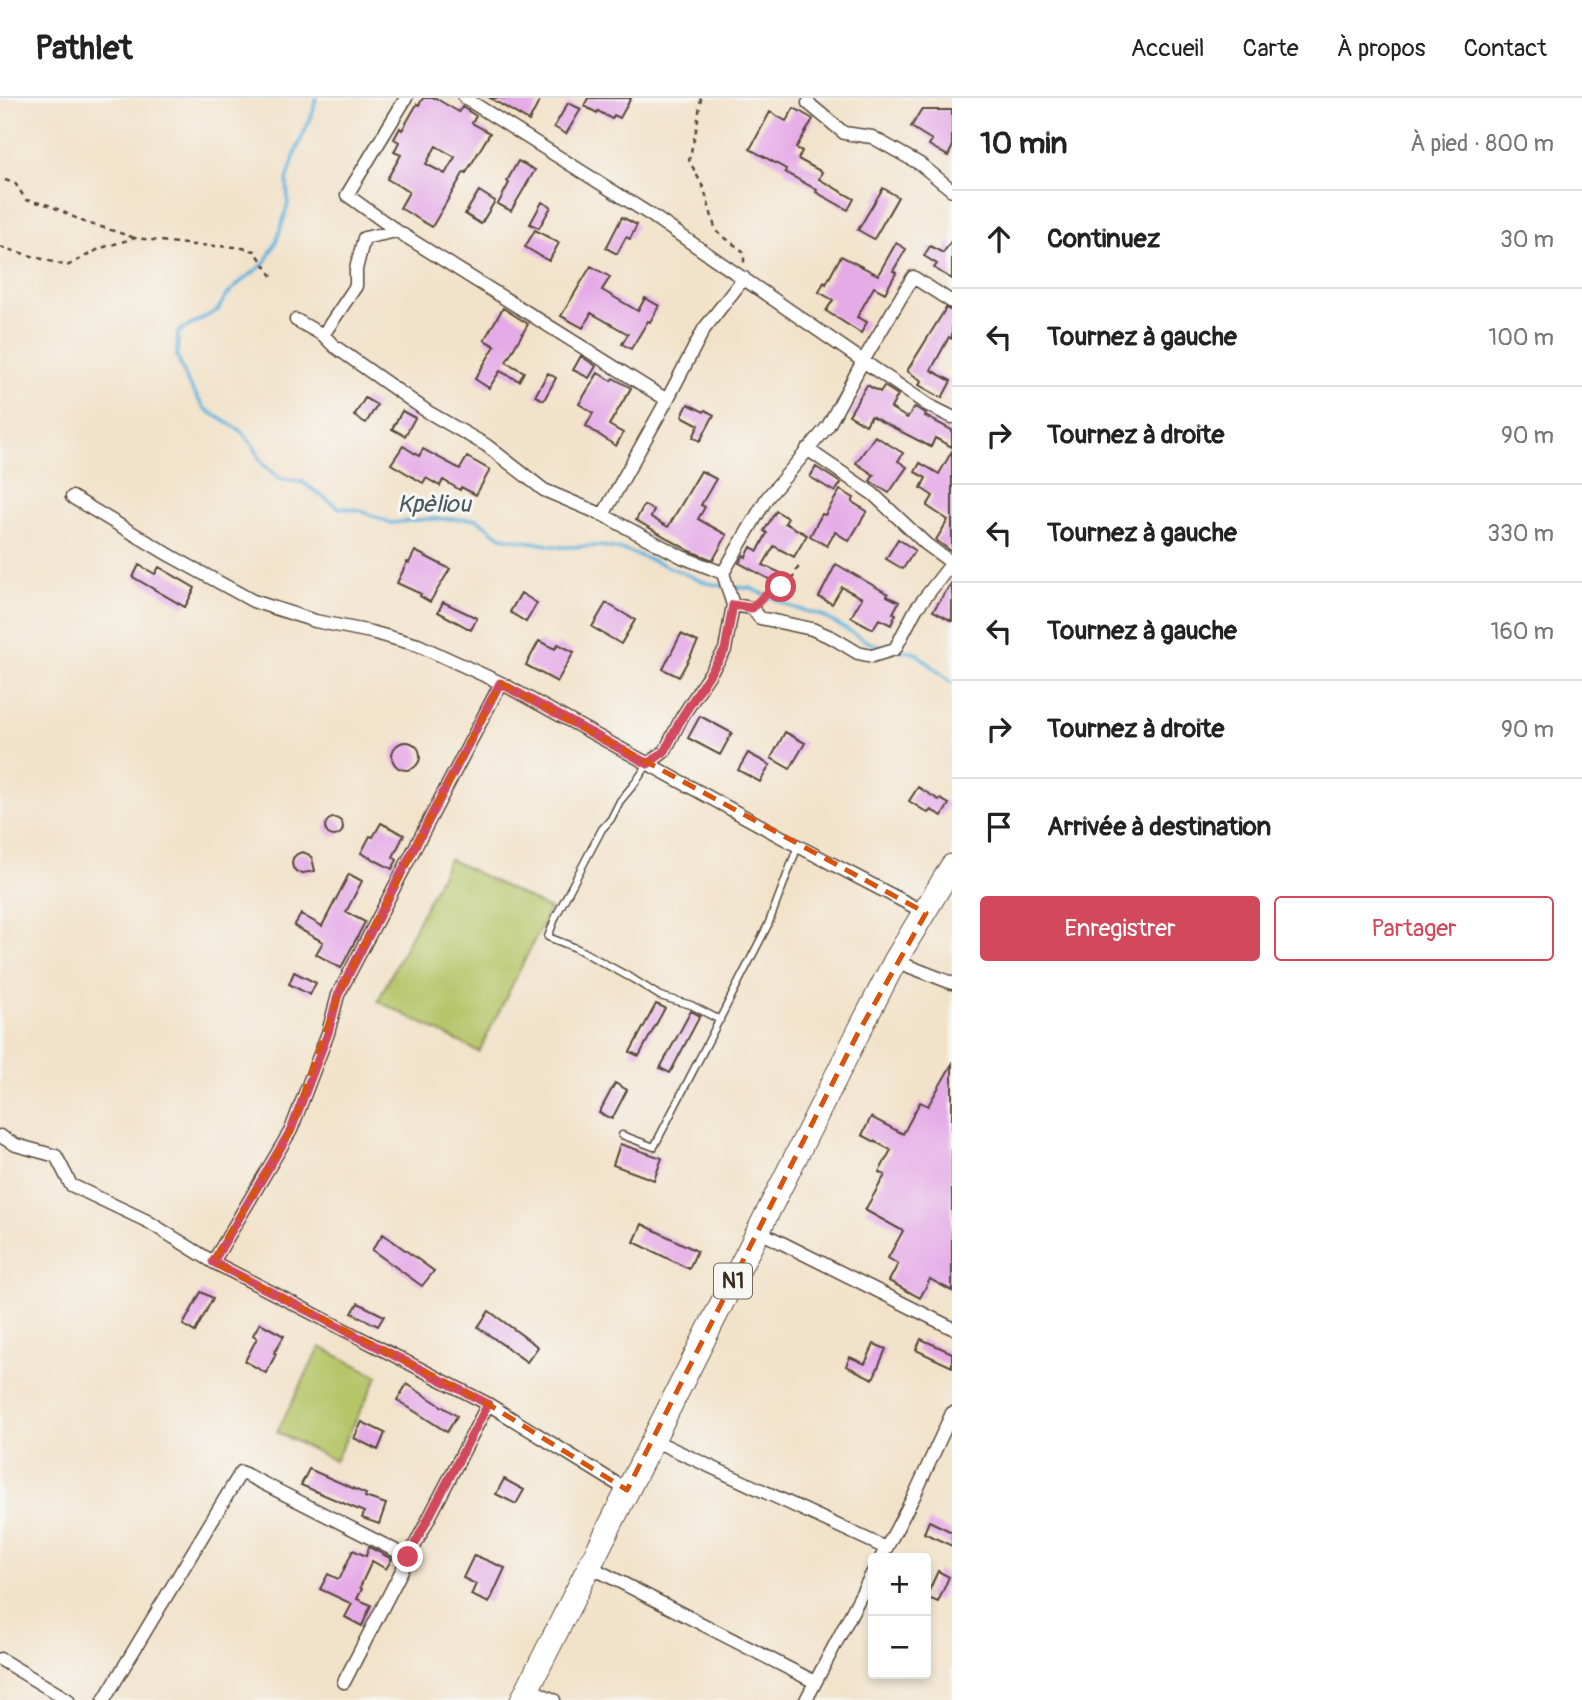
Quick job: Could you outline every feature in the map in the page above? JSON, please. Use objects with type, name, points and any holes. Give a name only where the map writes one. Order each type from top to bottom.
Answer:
[{"type":"highway","name":"N1","points":[[525,1694],[895,961],[952,866]]},
{"type":"street","points":[[406,98],[348,195],[397,231],[667,400]]},
{"type":"street","points":[[464,98],[654,218],[928,405],[952,416]]},
{"type":"street","points":[[808,103],[844,133],[872,137],[920,164],[952,190]]},
{"type":"street","points":[[323,335],[356,286],[356,269],[364,238],[397,231]]},
{"type":"street","points":[[724,576],[767,498],[828,426],[914,276],[952,302]]},
{"type":"street","points":[[603,515],[704,329],[744,278]]},
{"type":"street","points":[[296,320],[323,335],[334,346],[428,412],[486,445],[544,490],[603,515],[724,576],[732,600],[725,650],[682,717],[665,751],[648,764]]},
{"type":"street","points":[[732,600],[752,608],[760,618],[812,629],[858,653],[872,656],[895,649],[916,609],[952,563],[926,544],[873,494],[807,449]]},
{"type":"street","points":[[72,497],[253,601],[316,621],[418,645],[500,683],[926,913]]},
{"type":"street","points":[[213,1262],[291,1130],[328,1033],[338,995],[500,683]]},
{"type":"street","points":[[895,961],[952,983]]},
{"type":"street","points":[[0,1136],[16,1145],[56,1156],[71,1185],[147,1221],[213,1262],[488,1404],[627,1490]]},
{"type":"street","points":[[758,1231],[952,1328]]},
{"type":"street","points":[[344,1682],[488,1404]]},
{"type":"street","points":[[653,1440],[883,1553],[915,1494],[952,1413]]},
{"type":"street","points":[[104,1700],[242,1472],[408,1557]]},
{"type":"street","points":[[589,1566],[815,1682]]},
{"type":"street","points":[[806,1700],[868,1581]]},
{"type":"street","points":[[0,1659],[68,1700]]},
{"type":"street","points":[[525,1694],[554,1700]]},
{"type":"lane","points":[[648,764],[602,829],[556,916],[548,937],[576,948],[660,996],[691,1005],[720,1020]]},
{"type":"lane","points":[[622,1135],[654,1147],[768,925],[798,846]]},
{"type":"path","points":[[701,98],[689,160],[704,189],[716,231],[744,252],[744,278]]},
{"type":"path","points":[[5,180],[15,183],[26,200],[49,205],[86,223],[135,238],[238,247],[255,251],[272,276]]},
{"type":"path","points":[[0,247],[67,266],[101,248],[135,238]]},
{"type":"path","points":[[752,608],[765,595],[792,582],[800,564]]},
{"type":"highlighted area","points":[[501,683],[926,913],[858,1033],[627,1490],[488,1404],[213,1262],[291,1130],[338,995]]},
{"type":"green space","points":[[449,859],[550,909],[479,1052],[378,1001]]},
{"type":"green space","points":[[320,1347],[378,1376],[335,1461],[277,1432]]},
{"type":"building","points":[[423,98],[435,98],[459,112],[462,107],[476,116],[472,123],[490,133],[432,227],[400,208],[409,192],[387,179],[401,155],[394,152],[399,142],[394,139],[417,104],[419,105]],"holes":[[[436,146],[455,157],[445,174],[426,164]]]},
{"type":"building","points":[[490,98],[541,98],[529,121]]},
{"type":"building","points":[[588,98],[631,98],[620,118],[614,115],[612,119],[584,106]]},
{"type":"building","points":[[568,103],[581,109],[566,134],[554,127]]},
{"type":"building","points":[[794,108],[813,119],[796,148],[802,151],[798,159],[822,172],[819,179],[854,199],[848,210],[750,149],[770,112],[786,121]]},
{"type":"building","points":[[921,110],[952,110],[952,148],[948,156],[929,145],[932,140],[911,127]]},
{"type":"building","points":[[518,161],[535,170],[511,211],[498,204]]},
{"type":"building","points":[[883,188],[898,197],[874,239],[858,230]]},
{"type":"building","points":[[479,191],[495,201],[481,224],[465,214]]},
{"type":"building","points":[[542,202],[551,207],[539,228],[530,224]]},
{"type":"building","points":[[622,217],[637,225],[630,239],[626,237],[617,254],[606,248]]},
{"type":"building","points":[[535,230],[559,243],[549,261],[525,247]]},
{"type":"building","points":[[952,240],[952,279],[934,268],[937,264],[924,256],[930,246],[943,253]]},
{"type":"building","points":[[896,243],[906,249],[893,271],[896,273],[885,293],[874,287],[857,317],[867,322],[861,333],[826,311],[833,300],[819,292],[841,256],[878,275]]},
{"type":"building","points":[[591,266],[610,277],[602,290],[638,311],[645,298],[659,306],[631,349],[622,344],[628,334],[591,313],[583,328],[561,316]]},
{"type":"building","points":[[503,308],[528,324],[506,362],[524,372],[519,381],[500,371],[489,388],[475,379],[495,346],[484,340]]},
{"type":"building","points":[[946,308],[952,311],[952,339],[949,337],[931,370],[951,381],[942,398],[919,385],[922,381],[907,371]]},
{"type":"building","points":[[581,356],[596,366],[589,378],[573,370]]},
{"type":"building","points":[[548,373],[556,378],[544,400],[535,396]]},
{"type":"building","points":[[598,373],[631,388],[609,425],[623,433],[616,446],[586,426],[593,413],[579,404]]},
{"type":"building","points":[[867,385],[880,392],[884,386],[898,395],[891,408],[907,418],[915,407],[926,414],[925,416],[952,430],[952,447],[935,438],[931,447],[871,416],[866,425],[849,415]]},
{"type":"building","points":[[365,398],[377,405],[366,423],[354,416]]},
{"type":"building","points":[[688,404],[714,415],[700,441],[693,437],[699,425],[682,416]]},
{"type":"building","points":[[402,411],[415,418],[405,436],[392,429]]},
{"type":"building","points":[[875,436],[903,453],[898,461],[907,467],[889,493],[870,481],[874,475],[856,463]]},
{"type":"building","points":[[403,446],[419,456],[423,449],[460,469],[467,457],[490,470],[476,495],[443,480],[440,486],[426,478],[423,483],[391,464]]},
{"type":"building","points":[[952,451],[952,552],[936,540],[948,520],[927,506],[933,496],[921,488],[926,478],[915,472],[920,463],[939,474]]},
{"type":"building","points":[[816,467],[841,483],[835,492],[810,477]]},
{"type":"building","points":[[701,471],[716,479],[701,505],[705,507],[698,519],[727,535],[713,560],[690,551],[636,520],[644,505],[654,510],[651,517],[668,527]]},
{"type":"building","points":[[840,490],[854,498],[852,502],[867,511],[849,541],[835,532],[827,546],[810,536]]},
{"type":"building","points":[[776,511],[788,518],[785,523],[807,535],[794,557],[774,546],[763,565],[783,574],[778,584],[739,563],[751,547],[758,551],[767,533],[764,531]]},
{"type":"building","points":[[898,539],[915,550],[903,569],[886,559]]},
{"type":"building","points":[[415,551],[450,569],[430,602],[420,596],[421,594],[397,583]]},
{"type":"building","points":[[836,564],[899,602],[891,625],[879,619],[873,629],[851,617],[862,598],[842,587],[832,604],[819,597]]},
{"type":"building","points":[[139,565],[155,574],[159,567],[195,588],[185,607],[133,577]]},
{"type":"building","points":[[952,582],[952,621],[933,611]]},
{"type":"building","points":[[521,593],[537,603],[526,622],[510,612]]},
{"type":"building","points":[[443,602],[477,618],[471,630],[438,612]]},
{"type":"building","points":[[606,603],[635,620],[621,644],[592,627]]},
{"type":"building","points":[[681,634],[698,642],[679,677],[663,669]]},
{"type":"building","points":[[539,641],[555,649],[558,644],[574,652],[557,682],[526,665]]},
{"type":"building","points":[[700,716],[732,733],[720,755],[688,738]]},
{"type":"building","points":[[785,732],[805,743],[790,769],[771,758]]},
{"type":"building","points":[[406,742],[416,746],[420,756],[416,766],[406,770],[396,766],[392,756],[396,746]]},
{"type":"building","points":[[748,753],[770,765],[760,782],[738,770]]},
{"type":"building","points":[[918,787],[949,804],[942,816],[931,810],[928,813],[909,801]]},
{"type":"building","points":[[334,818],[340,821],[343,827],[340,833],[334,836],[328,833],[325,827],[328,821]]},
{"type":"building","points":[[381,823],[404,835],[393,857],[397,860],[392,869],[361,853]]},
{"type":"building","points":[[302,852],[312,858],[315,871],[303,873],[293,868],[293,858]]},
{"type":"building","points":[[349,874],[362,881],[346,912],[365,922],[341,968],[316,954],[323,942],[294,926],[301,914],[322,926]]},
{"type":"building","points":[[294,972],[316,983],[310,995],[289,984]]},
{"type":"building","points":[[656,1004],[665,1008],[639,1056],[630,1052]]},
{"type":"building","points":[[691,1011],[700,1016],[670,1073],[660,1068]]},
{"type":"building","points":[[952,1064],[952,1291],[930,1279],[920,1298],[889,1281],[898,1264],[888,1258],[903,1231],[865,1210],[885,1175],[879,1172],[891,1150],[862,1135],[871,1117],[903,1134],[920,1102],[928,1106]]},
{"type":"building","points":[[615,1083],[627,1090],[612,1119],[599,1113]]},
{"type":"building","points":[[620,1144],[662,1158],[654,1180],[613,1165]]},
{"type":"building","points":[[642,1224],[697,1251],[689,1269],[634,1242]]},
{"type":"building","points":[[383,1234],[434,1271],[422,1286],[372,1250]]},
{"type":"building","points":[[201,1292],[213,1298],[195,1332],[183,1325]]},
{"type":"building","points":[[358,1303],[384,1316],[378,1326],[352,1313]]},
{"type":"building","points":[[489,1311],[538,1347],[527,1362],[478,1327]]},
{"type":"building","points":[[260,1323],[284,1336],[266,1373],[245,1361],[257,1338],[253,1335]]},
{"type":"building","points":[[921,1339],[952,1353],[952,1367],[916,1350]]},
{"type":"building","points":[[874,1344],[886,1349],[873,1379],[846,1366],[850,1357],[865,1364]]},
{"type":"building","points":[[407,1384],[457,1416],[447,1432],[397,1400]]},
{"type":"building","points":[[362,1422],[385,1433],[378,1450],[354,1438]]},
{"type":"building","points":[[309,1469],[366,1494],[365,1497],[386,1504],[379,1524],[362,1518],[364,1512],[301,1485]]},
{"type":"building","points":[[504,1479],[524,1490],[516,1504],[496,1494]]},
{"type":"building","points":[[929,1521],[952,1532],[952,1546],[924,1533]]},
{"type":"building","points":[[369,1547],[392,1559],[386,1569],[372,1561],[360,1587],[362,1589],[357,1599],[371,1605],[362,1626],[345,1617],[352,1604],[320,1589],[328,1574],[340,1578],[353,1550],[366,1556]]},
{"type":"building","points":[[474,1555],[505,1568],[489,1603],[471,1595],[476,1584],[463,1578]]},
{"type":"building","points":[[938,1571],[949,1577],[938,1602],[931,1599],[931,1586]]},
{"type":"waterway","name":"Kpèliou","points":[[316,98],[287,180],[288,204],[281,228],[264,264],[238,284],[225,297],[218,310],[178,332],[177,356],[189,385],[205,409],[241,431],[262,463],[280,479],[302,482],[338,507],[359,510],[391,523],[428,519],[477,519],[501,537],[560,547],[600,546],[624,550],[707,583],[723,586]]},
{"type":"waterway","name":"Kpèliou","points":[[730,587],[750,588],[795,608],[821,615],[870,643],[885,647]]},
{"type":"waterway","name":"Kpèliou","points":[[899,650],[916,653],[952,683]]},
{"type":"route","points":[[408,1557],[488,1404],[213,1262],[291,1130],[328,1033],[338,995],[500,683],[648,764],[665,751],[682,717],[725,650],[733,605],[752,608],[765,595],[781,587]]}]
